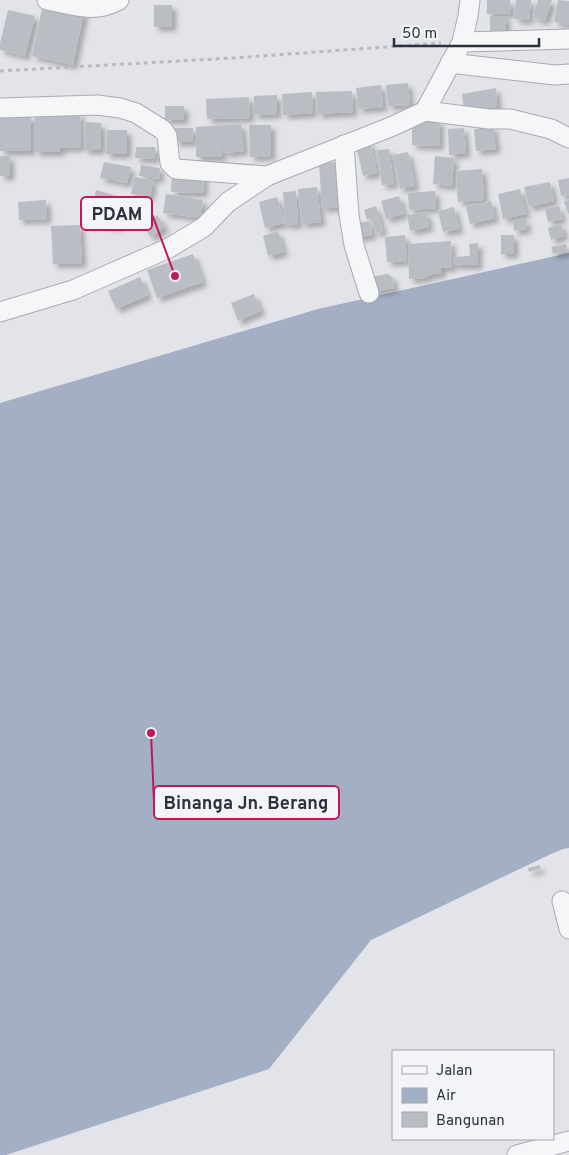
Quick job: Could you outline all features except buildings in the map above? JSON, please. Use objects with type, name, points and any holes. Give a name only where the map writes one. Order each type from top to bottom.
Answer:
[{"type":"street","points":[[48,0],[96,8],[108,6],[119,0]]},
{"type":"street","points":[[425,112],[462,42],[470,0]]},
{"type":"street","points":[[462,42],[569,39]]},
{"type":"street","points":[[450,63],[555,75],[569,74]]},
{"type":"street","points":[[0,108],[97,105],[120,108],[136,113],[163,130],[167,136],[170,163],[176,169],[267,176]]},
{"type":"street","points":[[0,312],[73,290],[169,248],[204,227],[228,202],[267,176],[425,112],[489,119],[510,119],[551,129],[569,138]]},
{"type":"street","points":[[344,145],[349,215],[354,245],[368,294]]},
{"type":"street","points":[[562,901],[569,929]]},
{"type":"street","points":[[517,1155],[569,1141]]},
{"type":"path","points":[[0,71],[233,58],[462,42]]},
{"type":"water","points":[[569,253],[569,848],[551,854],[371,940],[269,1069],[6,1155],[0,1155],[0,403],[318,309]]},
{"type":"place","name":"PDAM","points":[[175,276]]},
{"type":"place","name":"Binanga Jn. Berang","points":[[151,733]]}]
